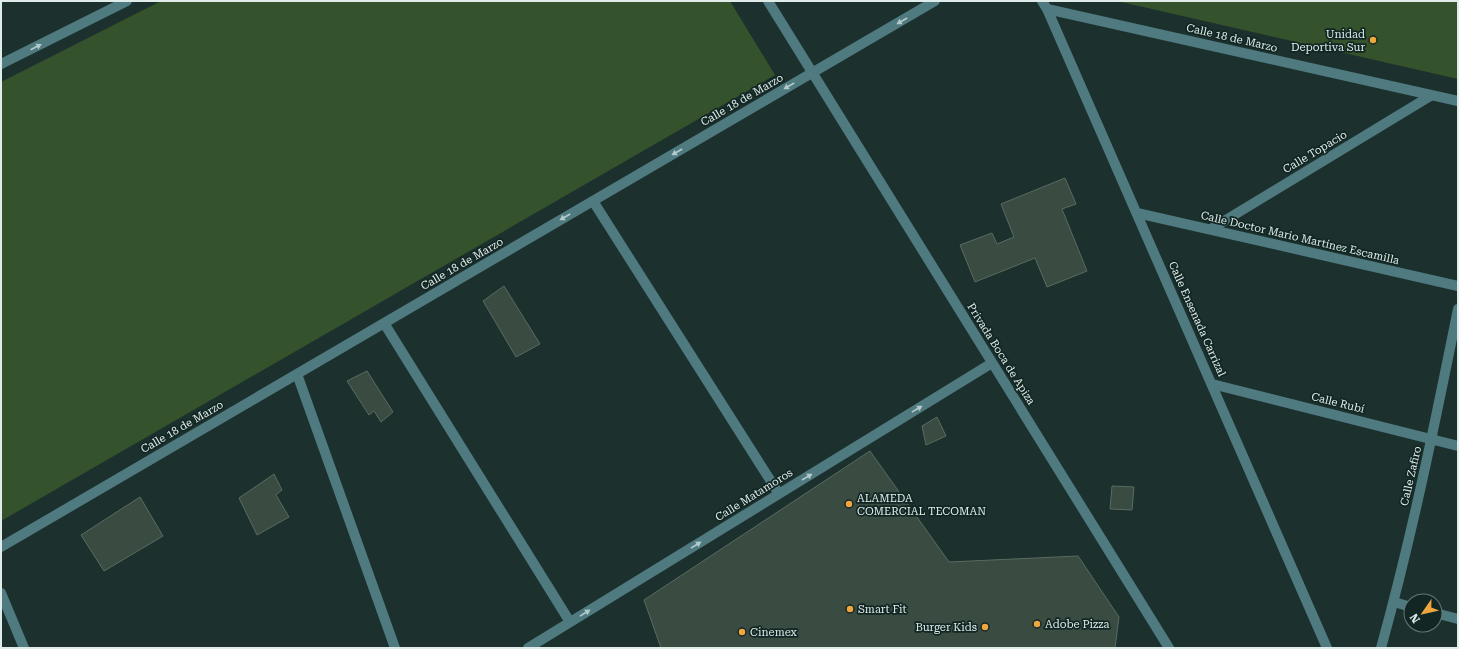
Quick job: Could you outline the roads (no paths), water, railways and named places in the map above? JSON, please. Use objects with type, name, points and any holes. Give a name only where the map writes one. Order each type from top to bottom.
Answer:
[{"type":"street","points":[[1,64],[127,1]]},
{"type":"street","name":"Privada Boca de Apiza","points":[[768,1],[1169,648]]},
{"type":"street","name":"Calle 18 de Marzo","points":[[1,547],[935,1]]},
{"type":"street","name":"Calle 18 de Marzo","points":[[1045,5],[1458,101]]},
{"type":"street","name":"Calle Ensenada Carrizal","points":[[1045,5],[1327,648]]},
{"type":"street","name":"Calle Topacio","points":[[1211,230],[1432,95]]},
{"type":"street","points":[[593,201],[778,494]]},
{"type":"street","name":"Calle Doctor Mario Martínez Escamilla","points":[[1137,213],[1458,286]]},
{"type":"street","name":"Calle Zafiro","points":[[1381,648],[1394,602],[1432,439],[1458,309]]},
{"type":"street","points":[[384,323],[570,622]]},
{"type":"street","name":"Calle Matamoros","points":[[528,648],[992,363]]},
{"type":"street","points":[[297,374],[395,648]]},
{"type":"street","name":"Calle Rubí","points":[[1212,384],[1458,446]]},
{"type":"street","points":[[1,593],[24,648]]},
{"type":"street","points":[[1394,602],[1403,605]]},
{"type":"street","points":[[1443,615],[1458,619]]},
{"type":"place","name":"Unidad Deportiva Sur","points":[[1373,40]]},
{"type":"place","name":"ALAMEDA COMERCIAL TECOMAN","points":[[849,504]]},
{"type":"place","name":"Smart Fit","points":[[850,609]]},
{"type":"place","name":"Adobe Pizza","points":[[1037,624]]},
{"type":"place","name":"Burger Kids","points":[[985,627]]},
{"type":"place","name":"Cinemex","points":[[742,632]]}]
